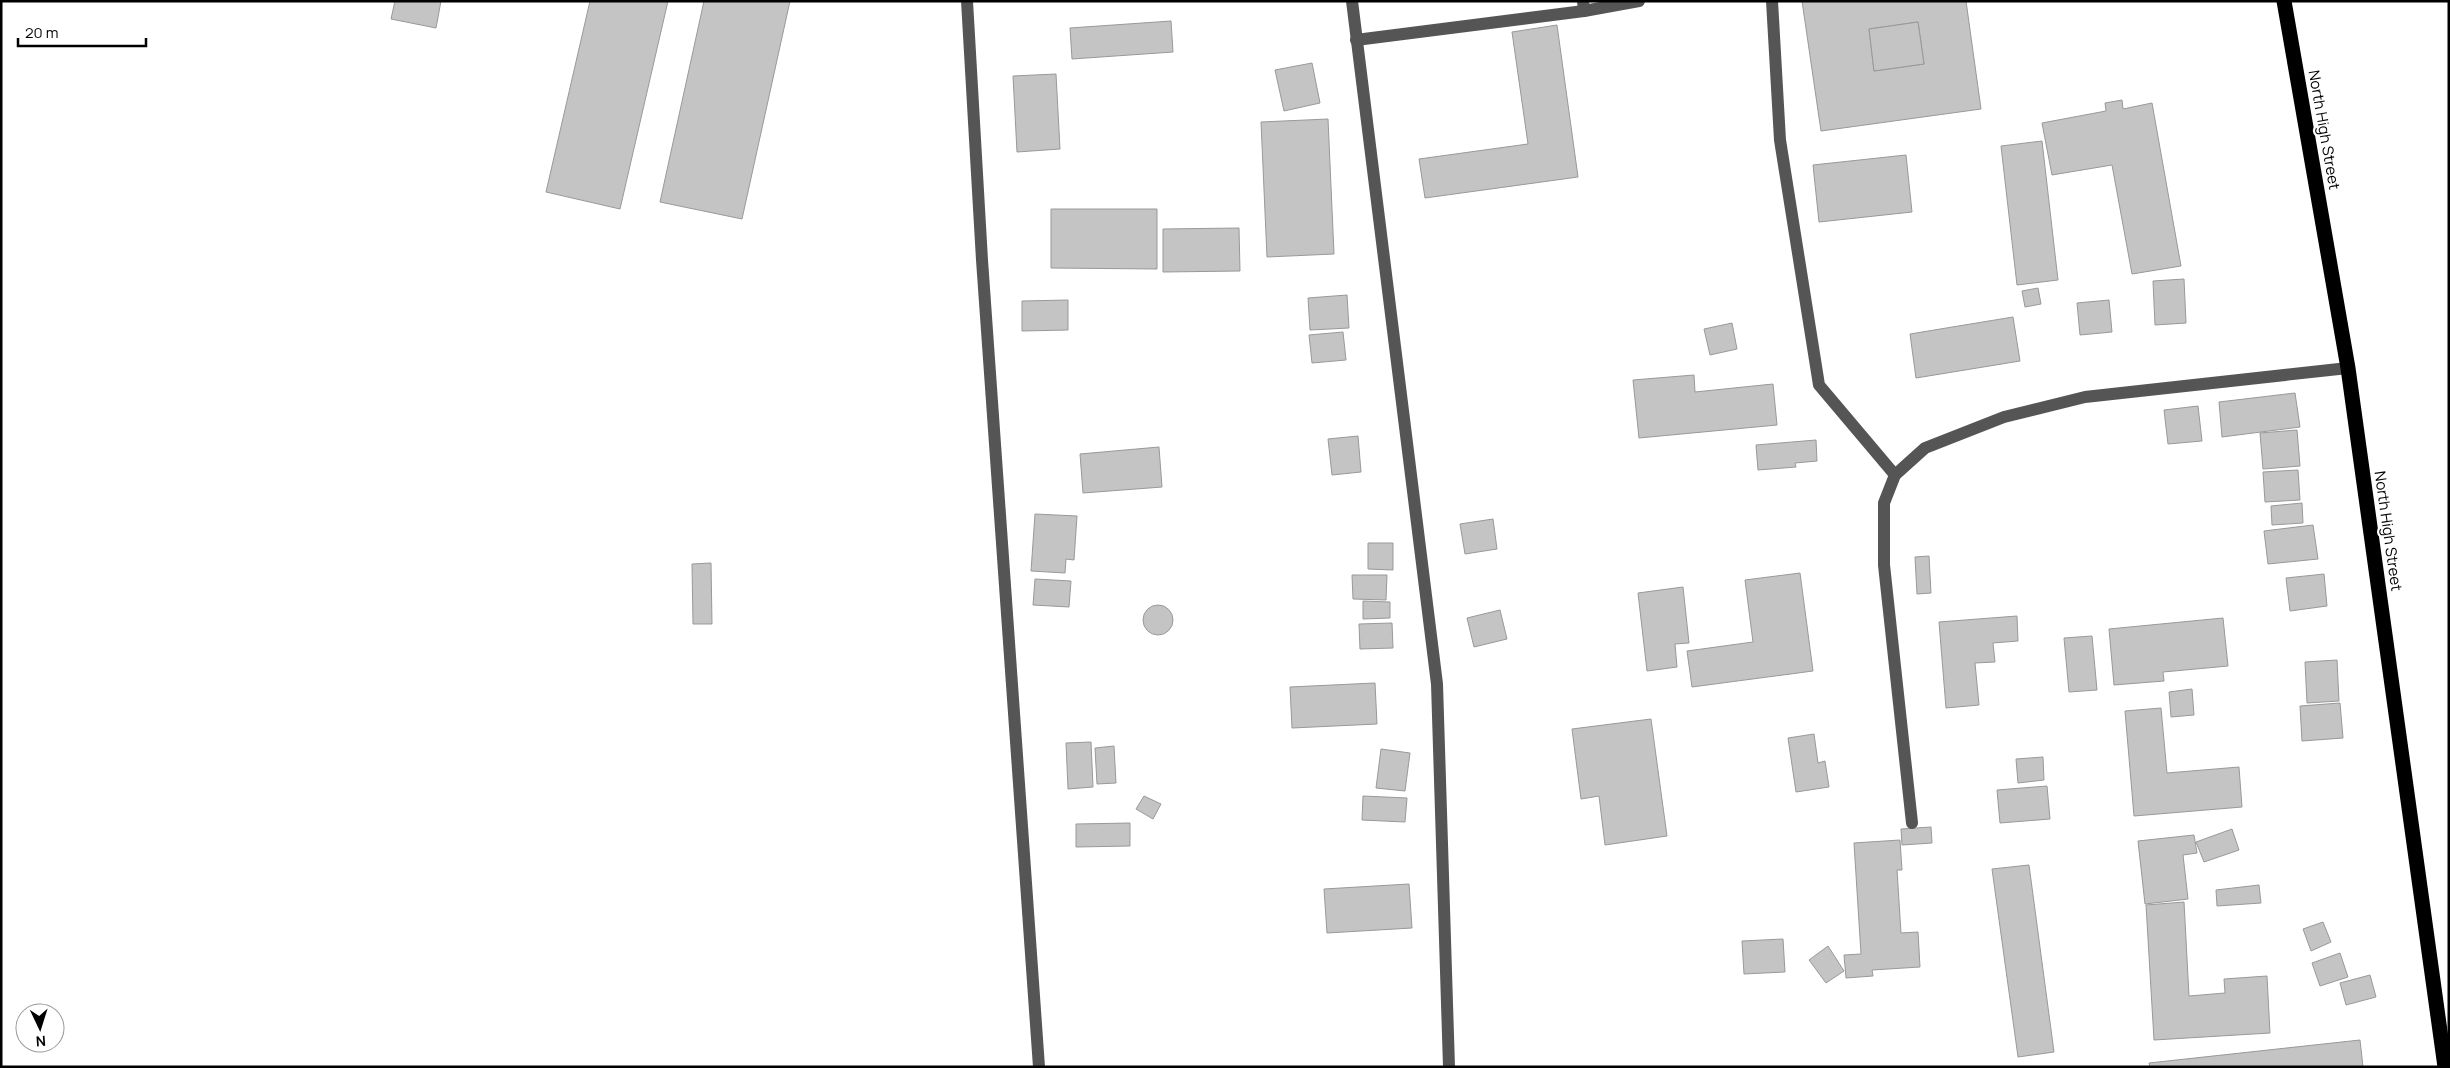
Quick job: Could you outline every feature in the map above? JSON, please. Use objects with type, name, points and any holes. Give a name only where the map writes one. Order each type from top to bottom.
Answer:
[{"type":"highway","name":"North High Street","points":[[2284,1],[2348,368],[2445,1067]]},
{"type":"street","points":[[967,1],[982,260],[1039,1067]]},
{"type":"street","points":[[1352,1],[1437,684],[1449,1067]]},
{"type":"street","points":[[1356,40],[1584,6],[1639,1]]},
{"type":"street","points":[[1772,1],[1780,140],[1819,385],[1895,476]]},
{"type":"street","points":[[1912,823],[1884,565],[1884,503],[1895,476],[1925,448],[2004,417],[2085,397],[2348,368]]},
{"type":"building","points":[[395,1],[441,1],[436,28],[391,19]]},
{"type":"building","points":[[590,1],[668,1],[620,209],[546,192]]},
{"type":"building","points":[[704,1],[790,1],[742,219],[660,202]]},
{"type":"building","points":[[1802,1],[1966,1],[1981,109],[1821,131]],"holes":[[[1918,22],[1924,64],[1874,71],[1869,29]]]},
{"type":"building","points":[[1171,21],[1173,52],[1072,59],[1070,28]]},
{"type":"building","points":[[1918,22],[1924,64],[1874,71],[1869,29]]},
{"type":"building","points":[[1557,25],[1578,177],[1425,198],[1419,159],[1528,144],[1512,32]]},
{"type":"building","points":[[1312,63],[1320,103],[1284,111],[1275,70]]},
{"type":"building","points":[[1056,74],[1060,149],[1017,152],[1013,76]]},
{"type":"building","points":[[2122,100],[2123,109],[2152,103],[2181,266],[2132,274],[2112,165],[2052,175],[2042,123],[2106,111],[2105,103]]},
{"type":"building","points":[[1328,119],[1334,254],[1267,257],[1261,122]]},
{"type":"building","points":[[2042,141],[2058,280],[2017,285],[2001,146]]},
{"type":"building","points":[[1906,155],[1912,212],[1819,222],[1813,165]]},
{"type":"building","points":[[1051,209],[1157,209],[1157,269],[1051,268]]},
{"type":"building","points":[[1239,228],[1240,271],[1163,272],[1163,229]]},
{"type":"building","points":[[2184,279],[2186,323],[2155,325],[2153,281]]},
{"type":"building","points":[[2038,288],[2041,304],[2025,307],[2022,291]]},
{"type":"building","points":[[1347,295],[1349,328],[1310,330],[1308,298]]},
{"type":"building","points":[[1068,300],[1068,330],[1022,331],[1022,301]]},
{"type":"building","points":[[2109,300],[2112,332],[2080,335],[2077,303]]},
{"type":"building","points":[[2013,317],[2020,361],[1916,378],[1910,334]]},
{"type":"building","points":[[1732,323],[1737,349],[1710,355],[1704,329]]},
{"type":"building","points":[[1343,332],[1346,360],[1312,363],[1309,335]]},
{"type":"building","points":[[1694,375],[1695,392],[1773,384],[1777,425],[1639,438],[1633,380]]},
{"type":"building","points":[[2295,393],[2300,427],[2222,437],[2219,402]]},
{"type":"building","points":[[2198,406],[2202,441],[2168,444],[2164,410]]},
{"type":"building","points":[[2297,430],[2300,466],[2263,469],[2260,433]]},
{"type":"building","points":[[1358,436],[1361,472],[1332,475],[1328,439]]},
{"type":"building","points":[[1816,440],[1817,461],[1795,463],[1796,467],[1758,470],[1756,445]]},
{"type":"building","points":[[1159,447],[1162,487],[1083,493],[1080,454]]},
{"type":"building","points":[[2298,470],[2300,500],[2265,502],[2263,472]]},
{"type":"building","points":[[2302,503],[2303,523],[2272,525],[2271,506]]},
{"type":"building","points":[[1035,514],[1077,516],[1074,560],[1066,559],[1065,573],[1031,571]]},
{"type":"building","points":[[1493,519],[1497,549],[1465,554],[1460,524]]},
{"type":"building","points":[[2313,525],[2318,559],[2268,564],[2264,531]]},
{"type":"building","points":[[1368,543],[1393,543],[1393,570],[1368,569]]},
{"type":"building","points":[[1929,556],[1931,593],[1917,594],[1915,557]]},
{"type":"building","points":[[711,563],[712,624],[693,624],[692,564]]},
{"type":"building","points":[[1800,573],[1813,671],[1692,687],[1687,651],[1753,642],[1745,580]]},
{"type":"building","points":[[2324,574],[2327,606],[2290,611],[2286,578]]},
{"type":"building","points":[[1352,575],[1387,575],[1386,600],[1353,599]]},
{"type":"building","points":[[1035,579],[1071,581],[1069,607],[1033,605]]},
{"type":"building","points":[[1683,587],[1689,643],[1675,644],[1677,667],[1647,671],[1638,593]]},
{"type":"building","points":[[1363,601],[1390,602],[1390,618],[1363,619]]},
{"type":"building","points":[[1158,605],[1164,606],[1172,614],[1172,626],[1164,634],[1158,635],[1152,634],[1144,626],[1143,620],[1144,614],[1152,606]]},
{"type":"building","points":[[1500,610],[1507,639],[1474,647],[1467,618]]},
{"type":"building","points":[[2017,616],[2018,641],[1993,643],[1995,662],[1975,663],[1979,705],[1946,708],[1939,622]]},
{"type":"building","points":[[2223,618],[2228,666],[2163,672],[2164,681],[2114,685],[2109,629]]},
{"type":"building","points":[[1392,623],[1393,648],[1360,649],[1359,624]]},
{"type":"building","points":[[2092,636],[2097,690],[2069,692],[2064,638]]},
{"type":"building","points":[[2337,660],[2339,701],[2307,703],[2305,662]]},
{"type":"building","points":[[1375,683],[1377,724],[1292,728],[1290,687]]},
{"type":"building","points":[[2192,689],[2194,715],[2171,717],[2169,692]]},
{"type":"building","points":[[2340,703],[2343,738],[2302,741],[2300,706]]},
{"type":"building","points":[[2161,708],[2167,773],[2239,767],[2242,807],[2134,816],[2125,711]]},
{"type":"building","points":[[1651,719],[1667,836],[1605,845],[1599,796],[1581,799],[1572,729]]},
{"type":"building","points":[[1814,734],[1818,763],[1825,761],[1829,787],[1796,792],[1788,738]]},
{"type":"building","points":[[1091,742],[1093,787],[1068,789],[1066,743]]},
{"type":"building","points":[[1114,746],[1116,783],[1097,784],[1095,748]]},
{"type":"building","points":[[1381,749],[1410,753],[1405,791],[1376,788]]},
{"type":"building","points":[[2043,757],[2044,780],[2018,783],[2016,759]]},
{"type":"building","points":[[2047,786],[2050,819],[2000,823],[1997,790]]},
{"type":"building","points":[[1144,796],[1161,804],[1153,819],[1136,809]]},
{"type":"building","points":[[1363,796],[1407,798],[1405,822],[1362,820]]},
{"type":"building","points":[[1130,823],[1130,846],[1076,847],[1076,824]]},
{"type":"building","points":[[1931,827],[1932,843],[1902,845],[1901,829]]},
{"type":"building","points":[[2232,829],[2239,850],[2204,862],[2196,842]]},
{"type":"building","points":[[2194,835],[2197,853],[2183,855],[2188,899],[2145,904],[2138,841]]},
{"type":"building","points":[[1900,840],[1902,870],[1897,870],[1901,933],[1918,932],[1920,967],[1872,970],[1873,976],[1846,978],[1844,955],[1861,954],[1854,843]]},
{"type":"building","points":[[2029,865],[2054,1052],[2018,1057],[1992,869]]},
{"type":"building","points":[[1409,884],[1412,928],[1327,933],[1324,889]]},
{"type":"building","points":[[2259,885],[2261,903],[2217,906],[2216,890]]},
{"type":"building","points":[[2184,902],[2189,996],[2225,993],[2224,979],[2267,976],[2270,1033],[2154,1040],[2146,905]]},
{"type":"building","points":[[2323,922],[2331,942],[2311,951],[2303,929]]},
{"type":"building","points":[[1783,939],[1785,972],[1744,974],[1742,941]]},
{"type":"building","points":[[1828,946],[1844,971],[1826,983],[1809,960]]},
{"type":"building","points":[[2340,953],[2348,977],[2320,986],[2312,963]]},
{"type":"building","points":[[2370,975],[2376,997],[2346,1005],[2340,983]]},
{"type":"building","points":[[2360,1040],[2363,1067],[2150,1067],[2149,1063]]}]
